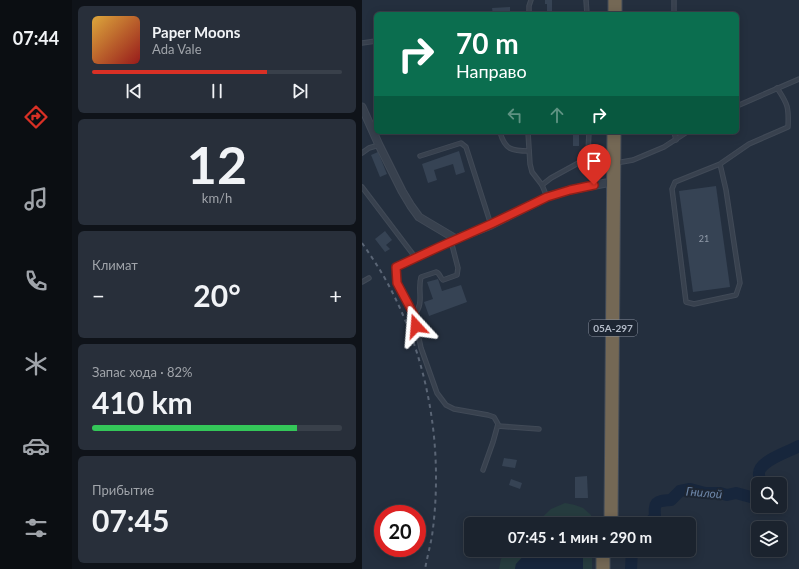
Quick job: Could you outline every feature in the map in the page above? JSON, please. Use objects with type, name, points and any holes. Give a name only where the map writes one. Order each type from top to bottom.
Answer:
[{"type":"highway","points":[[606,0],[606,12]]},
{"type":"highway","points":[[614,12],[615,0]]},
{"type":"highway","name":"05А-297","points":[[603,517],[606,134]]},
{"type":"highway","name":"05А-297","points":[[611,517],[614,134]]},
{"type":"highway","points":[[603,557],[603,569]]},
{"type":"highway","points":[[610,569],[611,557]]},
{"type":"street","points":[[362,107],[374,134]]},
{"type":"street","points":[[374,134],[402,191],[419,217],[453,240],[491,224],[547,197],[570,190],[606,183]]},
{"type":"lane","points":[[528,12],[531,0]]},
{"type":"lane","points":[[586,0],[587,12]]},
{"type":"lane","points":[[674,0],[674,12]]},
{"type":"lane","points":[[362,43],[374,41]]},
{"type":"lane","points":[[739,105],[799,79]]},
{"type":"lane","points":[[720,164],[726,190],[740,283],[736,295],[694,304],[686,302],[672,190],[675,182],[720,164],[749,144],[788,127],[789,112],[784,99],[777,88]]},
{"type":"lane","points":[[501,134],[502,139],[509,148],[529,152]]},
{"type":"lane","points":[[528,134],[532,172],[542,185],[547,197]]},
{"type":"lane","points":[[542,185],[551,178],[582,161],[588,152],[589,134]]},
{"type":"lane","points":[[674,134],[676,140]]},
{"type":"lane","points":[[614,164],[633,160],[664,147],[684,134]]},
{"type":"lane","points":[[420,156],[461,143],[466,147],[491,224]]},
{"type":"lane","points":[[362,153],[369,148],[379,145]]},
{"type":"lane","points":[[362,187],[414,258]]},
{"type":"lane","points":[[414,315],[418,310],[419,305],[421,277],[436,272],[443,280],[457,275],[458,268],[453,240],[396,267],[397,283],[414,315],[421,348],[437,393],[446,405],[454,409],[488,414],[496,420],[498,426],[483,470]]},
{"type":"lane","points":[[362,282],[369,278]]},
{"type":"lane","points":[[498,426],[539,429]]},
{"type":"green space","points":[[565,503],[575,505],[583,508],[591,515],[591,517],[542,517],[551,509]]},
{"type":"green space","points":[[503,557],[522,557],[516,564],[515,569],[499,569]]},
{"type":"green space","points":[[583,557],[592,557],[592,569],[583,569]]},
{"type":"water","points":[[522,557],[583,557],[583,569],[515,569],[516,564]]},
{"type":"building","points":[[545,0],[552,0],[552,12],[547,12],[547,4],[545,4]]},
{"type":"building","points":[[510,7],[510,12],[493,12],[492,8]]},
{"type":"building","points":[[573,134],[579,134],[579,146],[573,146]]},
{"type":"building","points":[[459,151],[465,172],[456,175],[453,164],[434,170],[437,180],[428,183],[422,164]]},
{"type":"building","points":[[378,152],[387,174],[380,177],[371,155]]},
{"type":"building","points":[[716,186],[730,287],[693,292],[679,191]]},
{"type":"building","points":[[385,231],[392,240],[386,245],[390,249],[385,252],[375,239]]},
{"type":"building","points":[[438,279],[442,291],[461,285],[467,302],[429,316],[424,302],[433,299],[427,282]]},
{"type":"building","points":[[504,458],[517,460],[515,468],[502,466]]},
{"type":"building","points":[[587,476],[588,498],[575,498],[575,477]]},
{"type":"building","points":[[511,479],[522,483],[520,489],[509,485]]},
{"type":"waterway","name":"Гнилой","points":[[760,477],[760,470],[768,461],[799,446]]},
{"type":"waterway","name":"Гнилой","points":[[655,517],[655,506],[657,503],[671,500],[680,491],[690,489],[705,493],[720,493],[727,495],[736,493],[751,497]]},
{"type":"waterway","name":"Гнилой","points":[[631,569],[632,557]]},
{"type":"railway","points":[[362,243],[385,278],[402,313],[414,343],[430,406],[436,471],[435,504],[432,536],[425,569]]},
{"type":"route","points":[[416,326],[414,315],[397,283],[396,267],[547,197],[594,185]]}]
